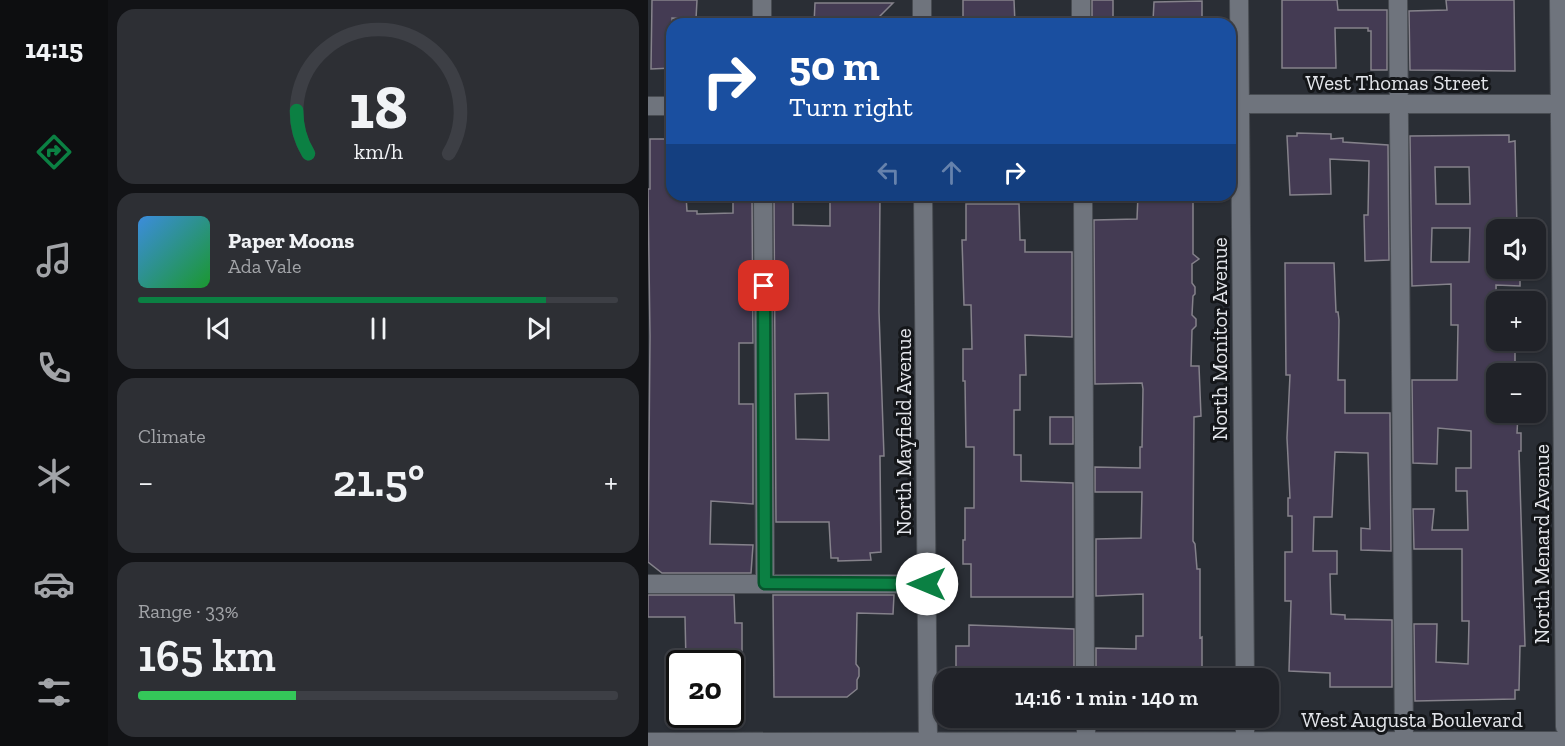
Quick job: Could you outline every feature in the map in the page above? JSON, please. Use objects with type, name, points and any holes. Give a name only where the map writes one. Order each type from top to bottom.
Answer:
[{"type":"street","points":[[762,0],[762,18]]},
{"type":"street","points":[[922,0],[922,18]]},
{"type":"street","points":[[1081,0],[1082,18]]},
{"type":"street","name":"North Monitor Avenue","points":[[1236,78],[1239,0]]},
{"type":"street","points":[[1398,0],[1404,741]]},
{"type":"street","name":"North Menard Avenue","points":[[1559,0],[1562,104],[1565,727]]},
{"type":"street","name":"West Thomas Street","points":[[1236,104],[1562,104]]},
{"type":"street","points":[[648,106],[666,105]]},
{"type":"street","name":"North Monitor Avenue","points":[[1236,161],[1245,668]]},
{"type":"street","points":[[763,201],[765,583]]},
{"type":"street","name":"North Mayfield Avenue","points":[[923,201],[928,741]]},
{"type":"street","points":[[1083,201],[1085,668]]},
{"type":"street","points":[[648,584],[927,584]]},
{"type":"street","points":[[1086,728],[1086,741]]},
{"type":"street","points":[[1245,728],[1245,741]]},
{"type":"street","name":"West Augusta Boulevard","points":[[648,742],[928,741],[1033,744],[1086,741],[1565,741]]},
{"type":"building","points":[[652,0],[697,0],[696,18],[666,18],[666,68],[651,69]]},
{"type":"building","points":[[963,0],[1014,0],[1015,18],[963,18]]},
{"type":"building","points":[[1092,0],[1113,0],[1113,18],[1092,18]]},
{"type":"building","points":[[1282,0],[1337,0],[1338,10],[1387,10],[1387,70],[1371,70],[1371,31],[1368,31],[1368,28],[1335,28],[1336,68],[1282,68]]},
{"type":"building","points":[[1446,0],[1514,0],[1515,71],[1410,70],[1409,11],[1447,10]]},
{"type":"building","points":[[1202,1],[1202,18],[1153,18],[1154,2]]},
{"type":"building","points":[[815,3],[893,3],[878,18],[814,18]]},
{"type":"building","points":[[1297,133],[1331,134],[1331,139],[1343,138],[1343,142],[1388,145],[1389,260],[1365,261],[1364,215],[1368,215],[1369,161],[1330,159],[1331,194],[1290,195],[1287,136],[1297,136]]},
{"type":"building","points":[[1509,135],[1509,142],[1515,141],[1517,219],[1486,219],[1486,279],[1520,279],[1520,286],[1496,285],[1496,291],[1486,291],[1486,351],[1514,351],[1515,363],[1486,363],[1486,423],[1518,423],[1517,433],[1521,433],[1521,451],[1519,451],[1525,646],[1520,646],[1519,690],[1515,690],[1515,699],[1415,701],[1414,624],[1437,624],[1436,662],[1468,664],[1469,621],[1462,621],[1462,549],[1414,549],[1413,509],[1434,509],[1432,530],[1468,530],[1467,491],[1456,491],[1456,468],[1471,468],[1471,431],[1438,428],[1437,464],[1413,463],[1412,380],[1457,380],[1458,325],[1451,325],[1451,284],[1412,286],[1410,136]],"holes":[[[1435,167],[1469,167],[1470,204],[1436,204]],[[1432,228],[1470,228],[1469,262],[1431,262]]]},
{"type":"building","points":[[650,139],[666,139],[666,201],[686,201],[687,211],[697,211],[697,214],[733,213],[733,201],[752,201],[753,343],[739,343],[739,404],[753,404],[753,504],[711,501],[710,544],[753,545],[751,573],[662,573],[648,562],[650,336],[648,189],[650,189]]},
{"type":"building","points":[[774,201],[793,201],[793,225],[830,226],[830,201],[880,201],[879,312],[884,456],[880,456],[881,552],[870,553],[871,560],[838,561],[838,558],[831,558],[829,522],[776,522]],"holes":[[[828,393],[829,440],[796,439],[795,394]]]},
{"type":"building","points":[[1138,201],[1193,201],[1193,254],[1199,259],[1192,264],[1192,283],[1195,287],[1195,294],[1192,315],[1196,319],[1196,326],[1192,330],[1191,366],[1199,366],[1201,416],[1194,417],[1193,541],[1197,569],[1200,569],[1202,668],[1096,668],[1096,648],[1136,649],[1136,636],[1143,636],[1143,594],[1096,596],[1096,539],[1141,538],[1142,492],[1095,492],[1095,467],[1140,468],[1143,389],[1142,383],[1095,384],[1094,220],[1137,219]]},
{"type":"building","points":[[966,204],[1019,204],[1020,240],[1025,240],[1025,252],[1072,252],[1072,337],[1025,335],[1026,375],[1020,375],[1020,410],[1014,410],[1014,455],[1021,455],[1021,481],[1073,483],[1073,597],[971,597],[971,564],[963,564],[965,508],[974,508],[974,447],[966,447],[965,381],[963,381],[963,349],[972,349],[971,305],[964,305],[962,240],[966,240]]},
{"type":"building","points":[[1285,263],[1334,263],[1336,312],[1338,312],[1339,320],[1338,380],[1345,380],[1345,413],[1390,413],[1391,551],[1361,550],[1361,528],[1370,529],[1368,453],[1335,452],[1332,517],[1314,517],[1313,551],[1337,551],[1337,574],[1330,574],[1331,614],[1345,615],[1345,619],[1392,620],[1392,687],[1330,687],[1330,673],[1289,671],[1291,601],[1285,601],[1285,552],[1292,552],[1292,516],[1288,516],[1288,498],[1290,498],[1287,438],[1290,375],[1286,375]]},
{"type":"building","points":[[1050,417],[1073,417],[1073,444],[1050,444]]},
{"type":"building","points":[[648,595],[734,595],[735,623],[742,623],[742,650],[686,650],[685,617],[648,617]]},
{"type":"building","points":[[773,595],[894,595],[893,614],[857,613],[856,664],[859,668],[859,676],[857,689],[847,697],[774,697]]},
{"type":"building","points":[[969,625],[1074,629],[1074,668],[956,668],[956,646],[969,646]]},
{"type":"route","points":[[764,286],[765,583],[927,584]]}]
